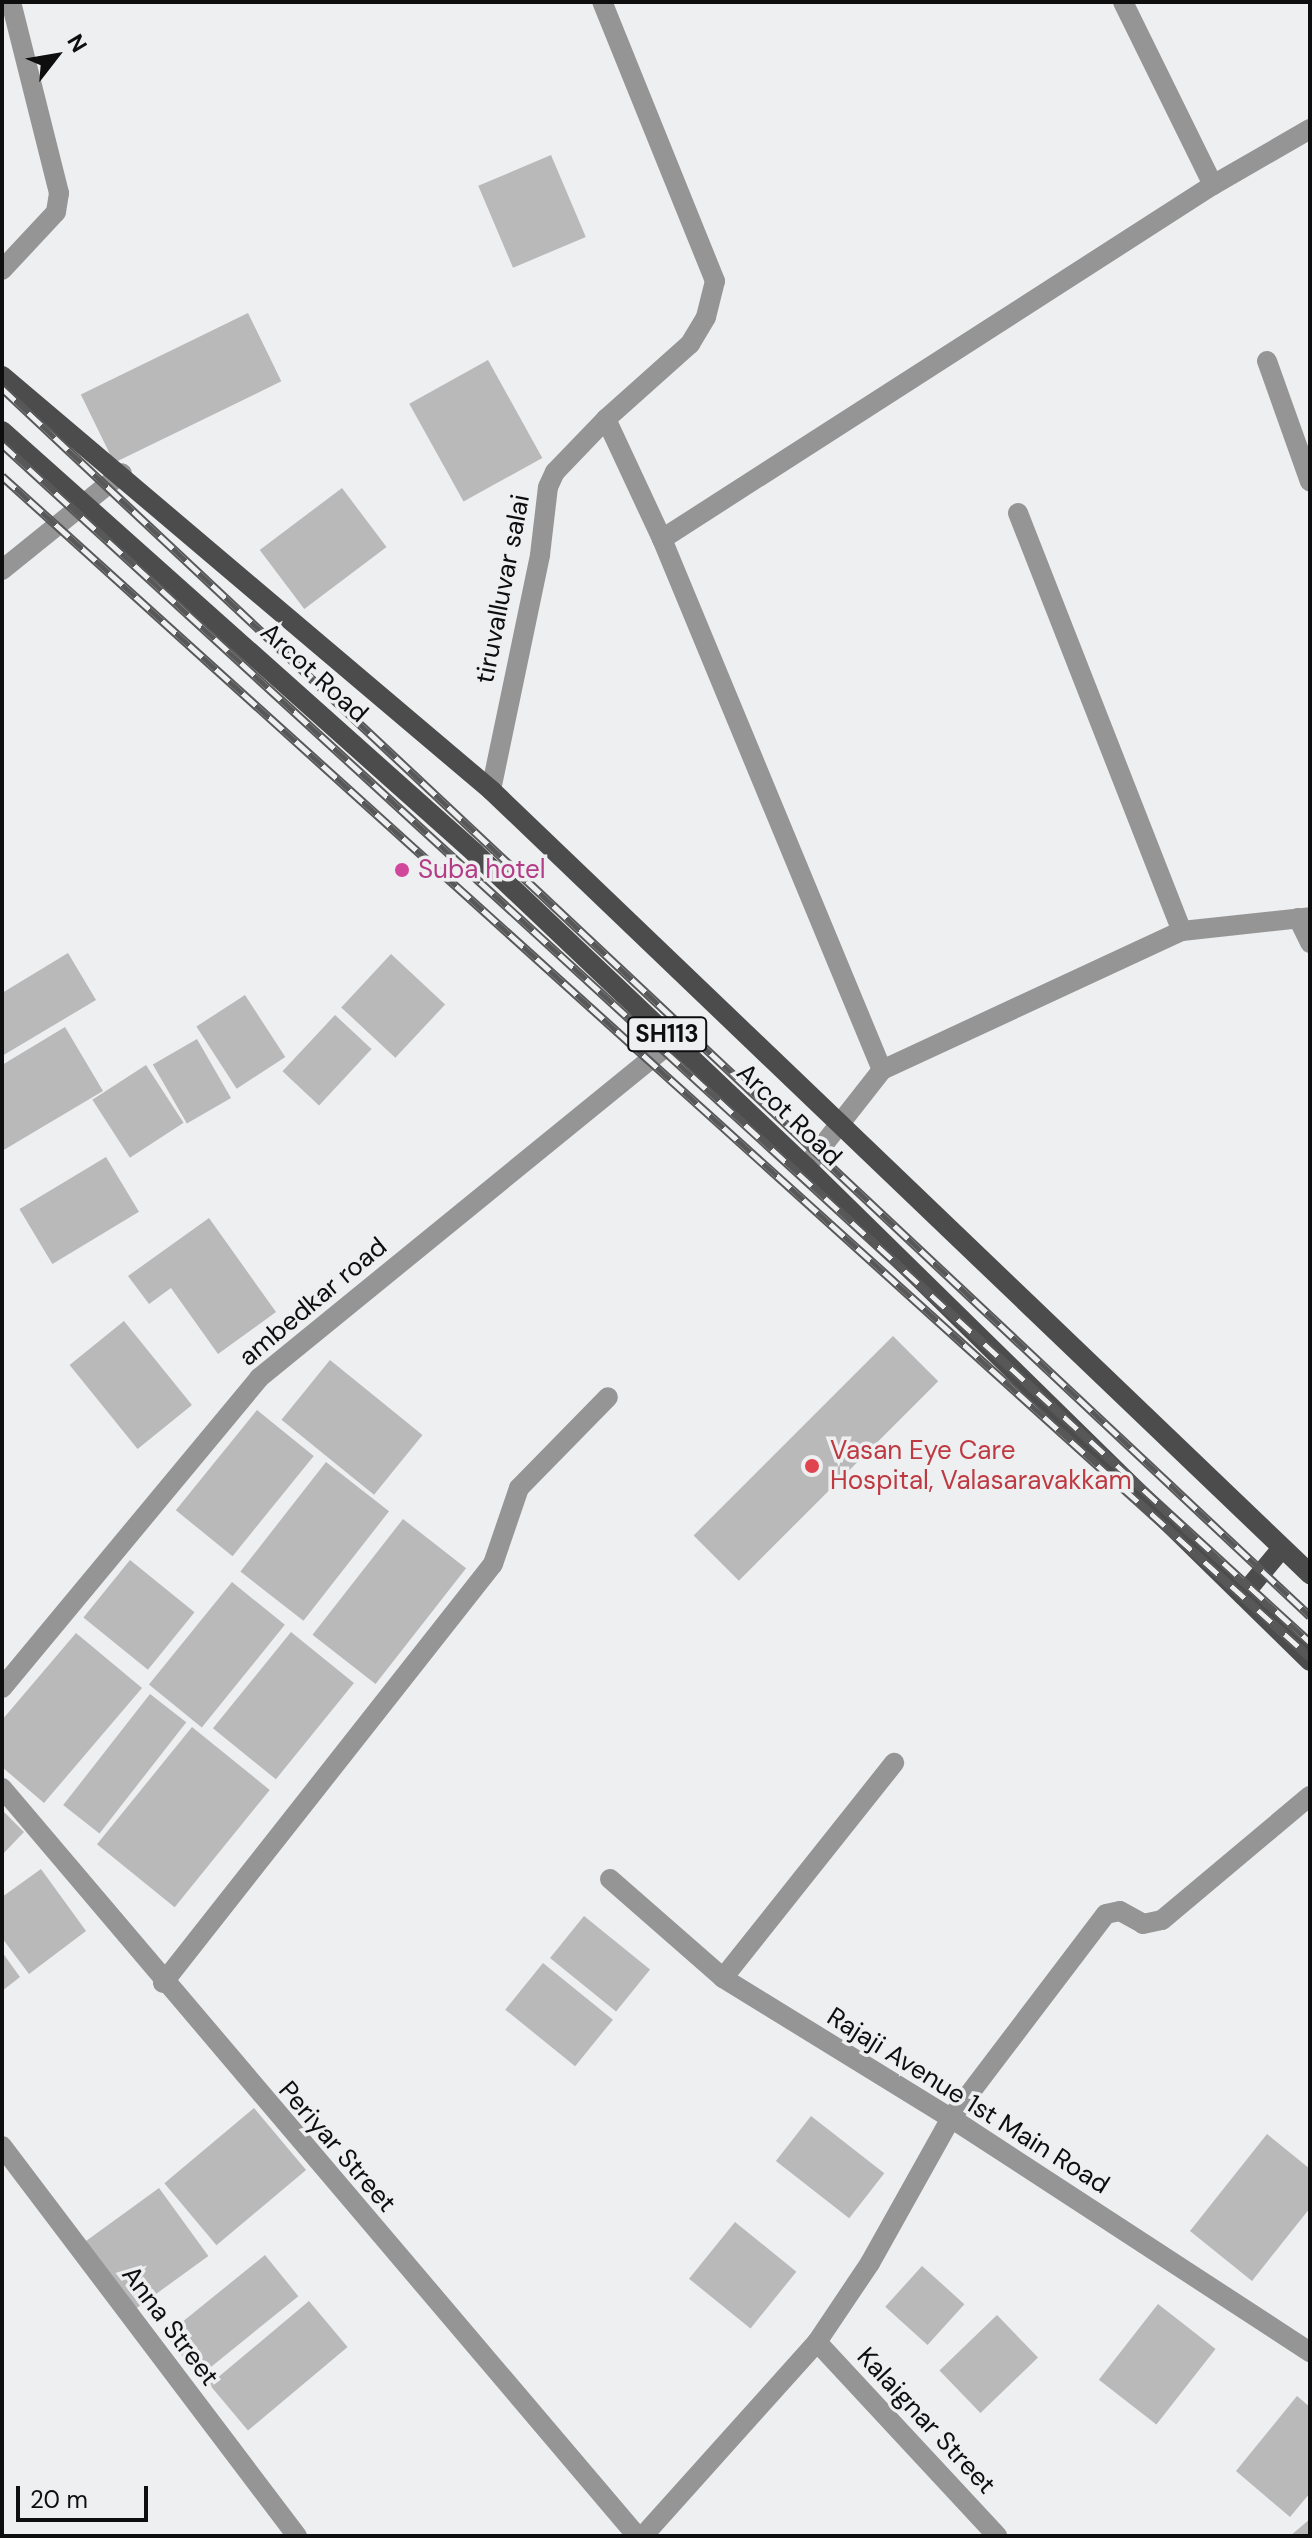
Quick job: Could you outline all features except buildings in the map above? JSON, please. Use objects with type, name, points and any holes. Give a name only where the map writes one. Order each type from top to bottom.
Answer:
[{"type":"main road","name":"Arcot Road","points":[[2,376],[122,473],[491,790],[836,1126],[1310,1574]]},
{"type":"main road","name":"Arcot Road","points":[[2,431],[89,504],[474,852],[674,1040],[1310,1661]]},
{"type":"main road","points":[[1243,1595],[1282,1548]]},
{"type":"street","points":[[2,270],[56,212],[59,193],[11,2]]},
{"type":"street","name":"tiruvalluvar salai","points":[[491,790],[540,555],[548,487],[555,472],[606,419],[690,344],[706,317],[715,281],[602,2]]},
{"type":"street","points":[[1123,2],[1213,185]]},
{"type":"street","points":[[662,539],[1213,185],[1310,129]]},
{"type":"street","points":[[1267,361],[1310,482]]},
{"type":"street","points":[[606,419],[662,539],[882,1070]]},
{"type":"street","points":[[2,570],[89,504],[122,473]]},
{"type":"street","points":[[1018,513],[1182,931]]},
{"type":"street","points":[[806,1167],[882,1070],[1182,931],[1304,918],[1310,943]]},
{"type":"street","name":"ambedkar road","points":[[2,1688],[259,1378],[674,1040]]},
{"type":"street","points":[[163,1983],[493,1564],[519,1488],[608,1397]]},
{"type":"street","points":[[723,1978],[894,1763]]},
{"type":"street","name":"Periyar Street","points":[[2,1788],[163,1983],[640,2536]]},
{"type":"street","points":[[640,2536],[817,2342],[870,2263],[951,2118],[1106,1914],[1120,1911],[1143,1924],[1162,1920],[1310,1796]]},
{"type":"street","name":"Rajaji Avenue 1st Main Road","points":[[610,1879],[723,1978],[951,2118],[1310,2352]]},
{"type":"street","name":"Anna Street","points":[[2,2146],[297,2536]]},
{"type":"street","name":"Kalaignar Street","points":[[817,2342],[997,2536]]},
{"type":"railway","points":[[2,388],[1310,1616]]},
{"type":"railway","points":[[2,444],[1310,1642]]},
{"type":"railway","points":[[2,476],[1310,1657]]},
{"type":"place","name":"Suba hotel","points":[[402,870]]},
{"type":"place","name":"Vasan Eye Care Hospital, Valasaravakkam","points":[[812,1466]]}]
